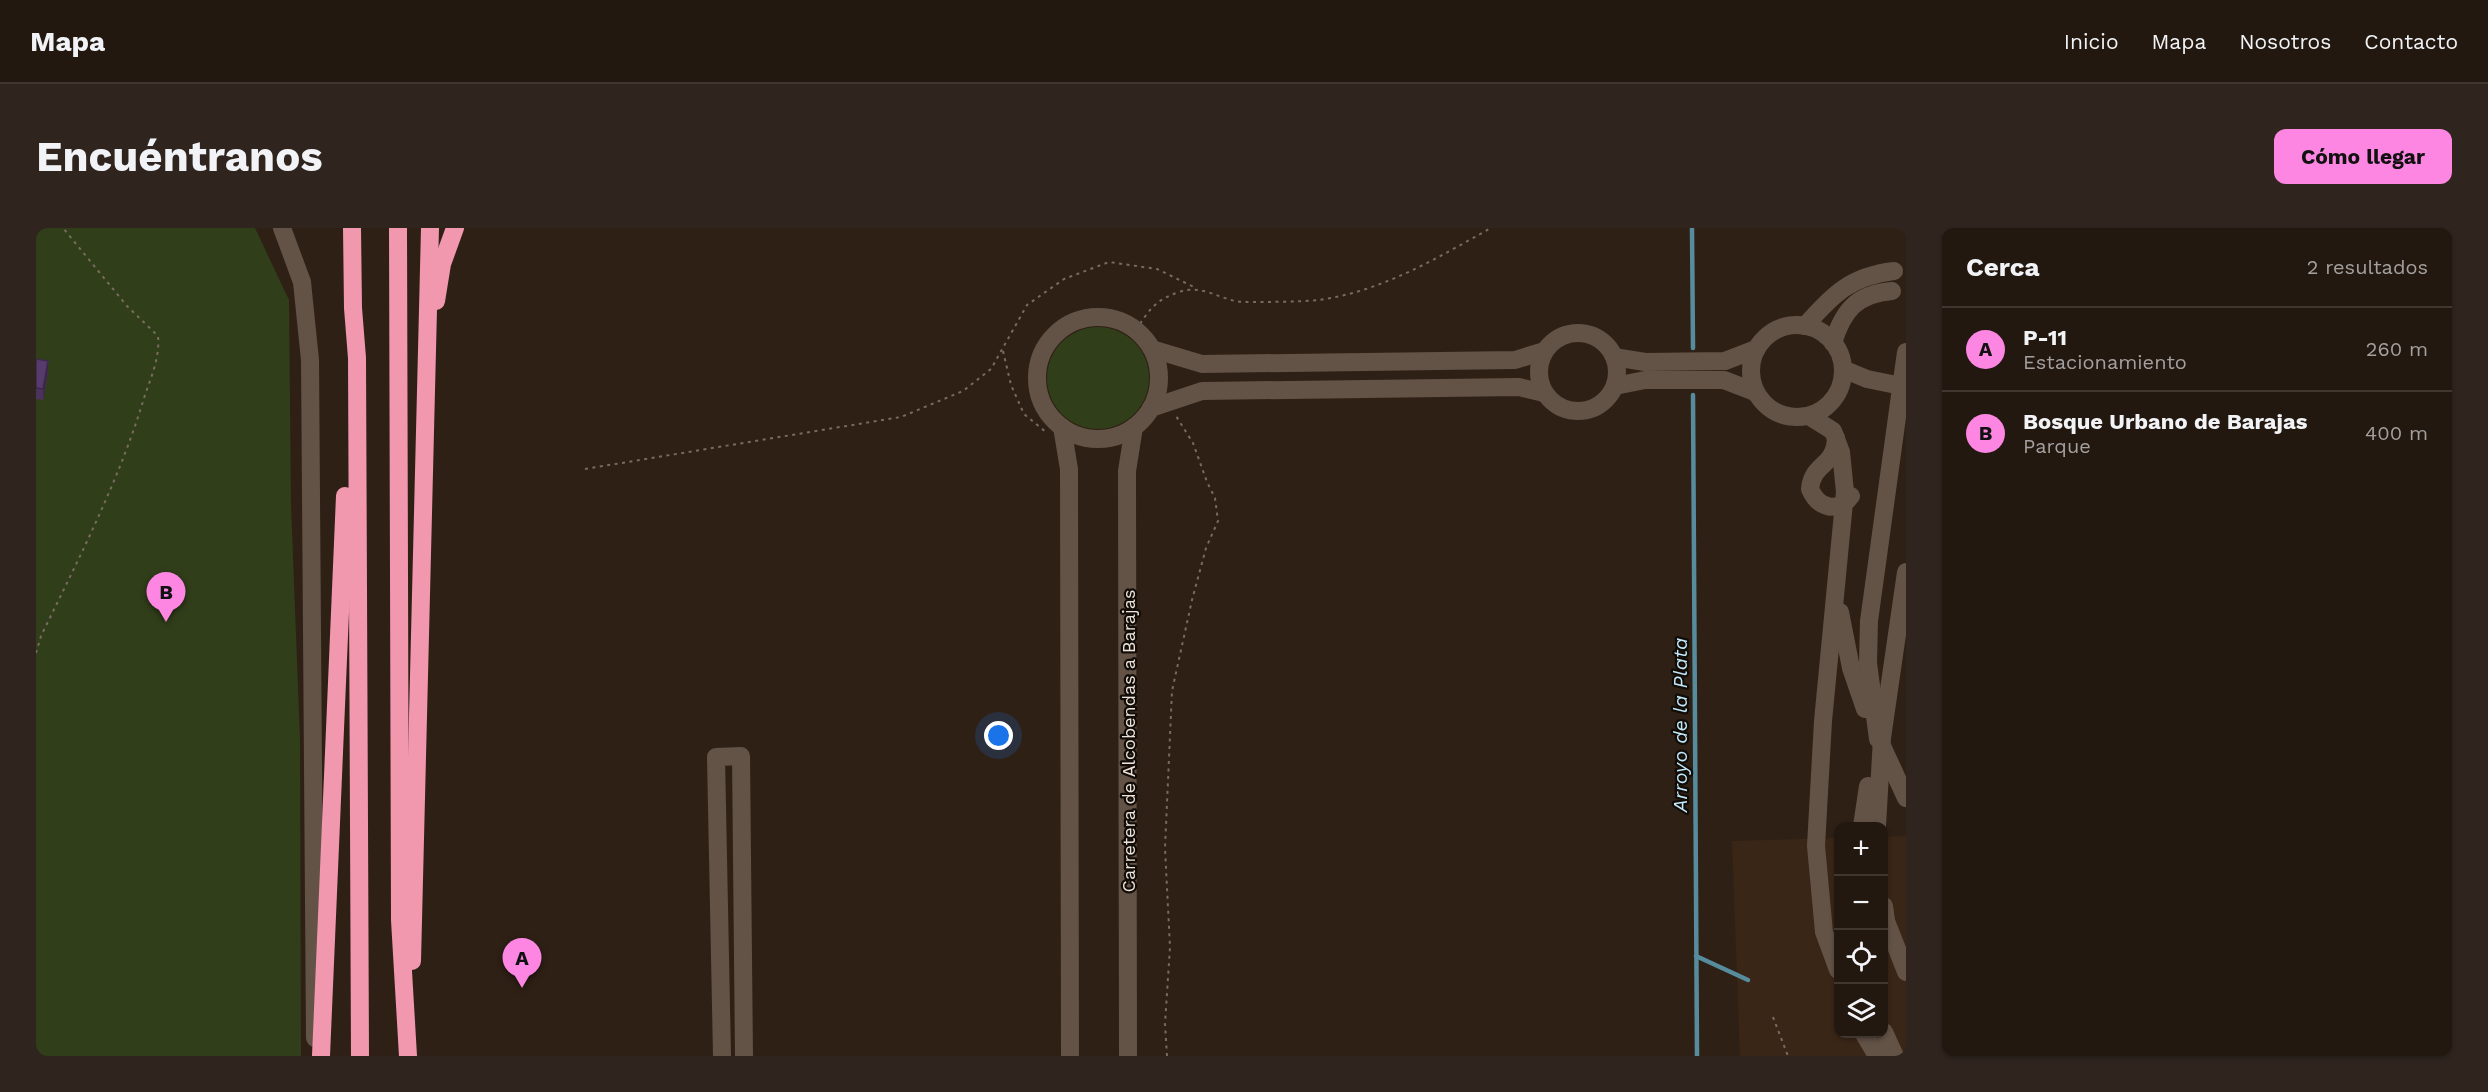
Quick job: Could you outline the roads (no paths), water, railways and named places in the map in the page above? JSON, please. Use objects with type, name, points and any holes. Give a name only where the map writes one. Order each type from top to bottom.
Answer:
[{"type":"highway","points":[[352,228],[353,308],[357,358],[360,1056]]},
{"type":"highway","points":[[398,228],[399,865],[400,920],[408,1032]]},
{"type":"highway","points":[[408,1056],[414,927],[415,775],[430,228]]},
{"type":"highway","points":[[426,380],[442,264],[454,228]]},
{"type":"highway","points":[[321,1056],[345,528],[346,358],[353,308]]},
{"type":"street","points":[[282,228],[302,282],[310,360],[313,988],[316,1056]]},
{"type":"street","points":[[1805,326],[1849,283],[1870,274],[1893,271]]},
{"type":"street","points":[[1833,343],[1840,320],[1858,300],[1875,292],[1892,291]]},
{"type":"street","points":[[1159,405],[1158,368],[1152,350],[1136,330],[1109,317],[1090,317],[1073,322],[1058,331],[1046,345],[1039,362],[1037,380],[1040,398],[1049,414],[1062,427],[1085,438],[1098,439],[1118,435],[1134,427],[1159,405],[1202,391],[1519,387],[1544,393],[1560,408],[1576,412],[1593,409],[1606,400],[1615,386],[1617,372],[1614,357],[1605,343],[1591,334],[1573,332],[1556,338],[1544,351],[1538,372],[1544,393]]},
{"type":"street","points":[[1786,326],[1805,326],[1821,332],[1833,343],[1843,369],[1841,385],[1833,399],[1822,410],[1809,416],[1788,417],[1768,408],[1755,392],[1750,370],[1756,349],[1769,334],[1786,326]]},
{"type":"street","points":[[1614,357],[1645,362],[1725,361],[1756,349]]},
{"type":"street","points":[[1152,350],[1202,364],[1515,360],[1544,351]]},
{"type":"street","points":[[1877,822],[1880,738],[1868,663],[1869,621],[1906,352]]},
{"type":"street","points":[[1843,369],[1867,379],[1906,387]]},
{"type":"street","points":[[1615,386],[1645,380],[1724,380],[1755,392]]},
{"type":"street","points":[[1833,399],[1856,478],[1853,493],[1844,504],[1832,508],[1825,506],[1813,496],[1810,489],[1813,476],[1833,456],[1836,438]]},
{"type":"street","points":[[1809,416],[1827,425],[1836,438],[1844,467],[1844,504],[1823,721],[1816,846],[1824,932],[1834,957]]},
{"type":"street","points":[[1062,427],[1069,469],[1070,1056]]},
{"type":"street","name":"Carretera de Alcobendas a Barajas","points":[[1128,1056],[1127,471],[1134,427]]},
{"type":"street","points":[[1863,822],[1871,769],[1880,738],[1906,572]]},
{"type":"street","points":[[1836,589],[1851,668],[1906,798]]},
{"type":"street","points":[[722,1056],[716,757],[741,756],[744,1056]]},
{"type":"street","points":[[1888,919],[1902,964]]},
{"type":"street","points":[[1866,1038],[1877,1056]]},
{"type":"street","points":[[1887,1038],[1895,1056]]},
{"type":"waterway","name":"Arroyo de la Plata","points":[[1692,228],[1693,348]]},
{"type":"waterway","name":"Arroyo de la Plata","points":[[1693,395],[1697,1056]]},
{"type":"waterway","points":[[1696,956],[1748,980]]},
{"type":"place","name":"Bosque Urbano de Barajas","points":[[166,622]]},
{"type":"place","name":"P-11","points":[[522,988]]}]
